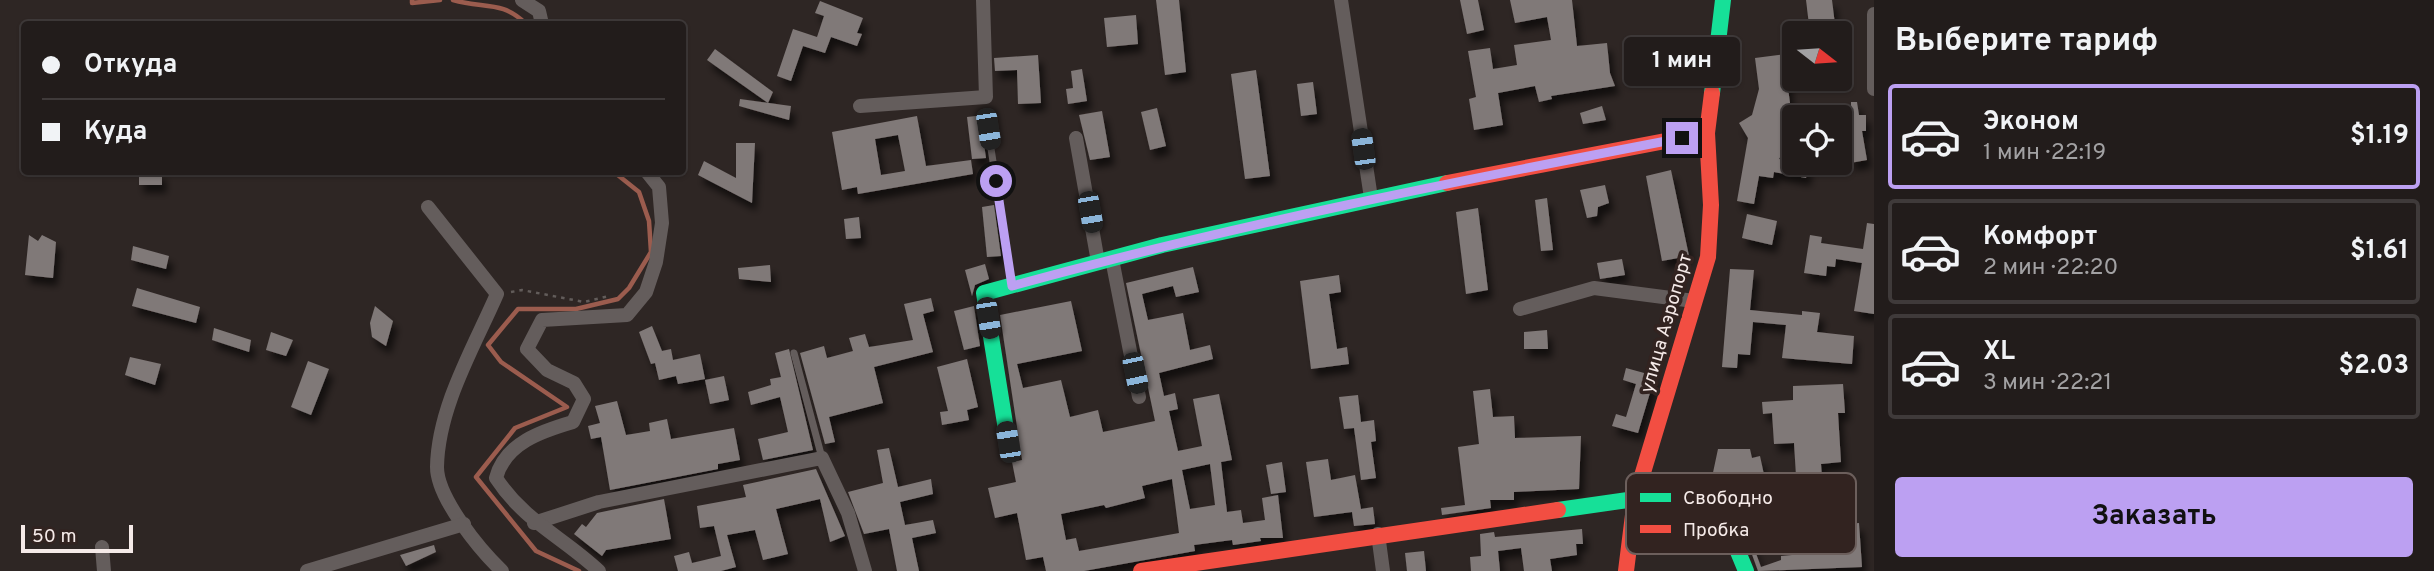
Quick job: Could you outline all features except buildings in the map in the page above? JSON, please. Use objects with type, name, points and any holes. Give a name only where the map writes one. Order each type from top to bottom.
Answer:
[{"type":"street","points":[[522,0],[539,11],[541,21]]},
{"type":"street","points":[[860,106],[986,97],[984,0]]},
{"type":"street","points":[[1341,0],[1371,198]]},
{"type":"street","name":"улица Аэропорт","points":[[1643,473],[1708,257],[1711,205],[1707,133],[1723,0]]},
{"type":"street","points":[[1874,14],[1874,89]]},
{"type":"street","points":[[1008,442],[984,293],[1105,260],[1371,198],[1707,133]]},
{"type":"street","points":[[1076,138],[1139,397]]},
{"type":"street","points":[[599,571],[578,552],[534,523],[513,503],[496,478],[500,464],[522,442],[573,422],[584,399],[574,383],[547,370],[527,349],[542,320],[627,315],[646,292],[656,262],[662,223],[659,187],[649,175]]},
{"type":"street","points":[[428,207],[497,294],[446,412],[437,469],[450,506],[502,571]]},
{"type":"street","points":[[1520,309],[1594,288],[1694,301]]},
{"type":"street","points":[[534,523],[599,502],[822,458],[848,513],[865,571]]},
{"type":"street","points":[[1141,571],[1378,534],[1626,500]]},
{"type":"street","points":[[307,571],[464,524]]},
{"type":"street","points":[[1378,534],[1383,571]]},
{"type":"street","points":[[102,547],[104,571]]},
{"type":"street","points":[[1739,554],[1746,571]]},
{"type":"lane","points":[[988,129],[1012,286]]},
{"type":"lane","points":[[794,353],[822,458]]},
{"type":"path","points":[[497,294],[522,290],[584,302],[609,296]]},
{"type":"waterway","points":[[412,0],[412,3],[440,0]]},
{"type":"waterway","points":[[453,0],[501,8],[523,21]]},
{"type":"waterway","points":[[579,571],[536,551],[476,477],[515,428],[567,407],[501,362],[488,345],[518,309],[576,309],[618,299],[629,288],[651,252],[649,221],[639,192],[618,175]]},
{"type":"traffic: fast","points":[[1712,93],[1723,0]]},
{"type":"traffic: fast","points":[[1008,442],[984,293],[1162,245],[1447,183]]},
{"type":"traffic: fast","points":[[1558,510],[1626,500]]},
{"type":"traffic: fast","points":[[1739,554],[1746,571]]},
{"type":"traffic: jam","points":[[1643,473],[1708,257],[1711,205],[1707,133],[1712,93]]},
{"type":"traffic: jam","points":[[1447,183],[1707,133]]},
{"type":"traffic: jam","points":[[1141,571],[1558,510]]},
{"type":"traffic: jam","points":[[1626,571],[1628,554]]},
{"type":"route","points":[[996,181],[1012,286],[1162,245],[1371,198],[1682,138]]}]
